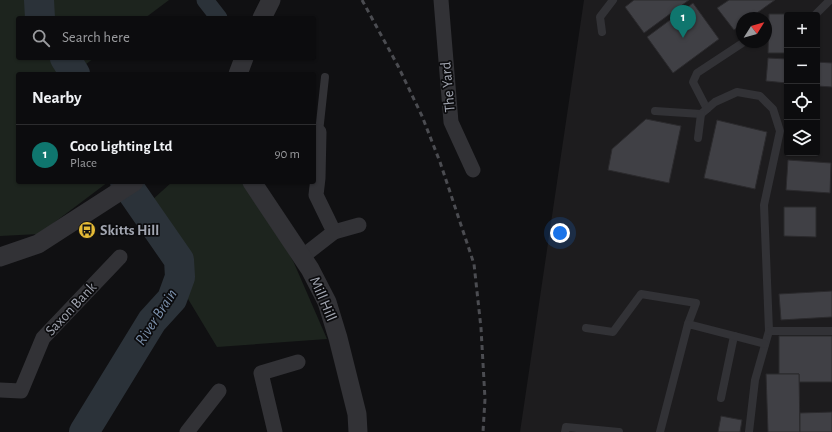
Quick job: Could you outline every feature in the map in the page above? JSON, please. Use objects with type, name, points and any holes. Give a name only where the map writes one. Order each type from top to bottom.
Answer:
[{"type":"street","points":[[263,16],[271,0]]},
{"type":"street","name":"The Yard","points":[[441,0],[451,122],[473,170]]},
{"type":"street","points":[[239,72],[243,60]]},
{"type":"street","points":[[319,132],[316,195],[334,232]]},
{"type":"street","points":[[0,257],[38,244],[131,184]]},
{"type":"street","name":"Mill Hill","points":[[253,184],[310,269],[326,302],[338,338],[357,414],[358,432]]},
{"type":"street","points":[[302,257],[334,232],[359,225]]},
{"type":"street","name":"Saxon Bank","points":[[0,390],[21,392],[44,338],[120,257]]},
{"type":"street","points":[[275,432],[261,373],[298,362]]},
{"type":"street","points":[[187,432],[219,391]]},
{"type":"lane","points":[[602,32],[600,17],[613,0]]},
{"type":"lane","points":[[818,12],[830,0]]},
{"type":"lane","points":[[704,112],[693,82],[697,73],[736,47]]},
{"type":"lane","points":[[319,132],[325,77]]},
{"type":"lane","points":[[698,138],[704,112],[714,102],[737,92],[760,96],[772,109],[780,131],[764,205],[769,331],[755,380],[749,432]]},
{"type":"lane","points":[[655,111],[704,112]]},
{"type":"lane","points":[[586,328],[613,332],[641,294],[696,303],[688,324],[660,432]]},
{"type":"lane","points":[[688,324],[765,344]]},
{"type":"lane","points":[[769,331],[832,331]]},
{"type":"lane","points":[[721,398],[734,336]]},
{"type":"lane","points":[[565,432],[566,427],[619,432]]},
{"type":"shaded area","points":[[0,0],[169,0],[148,16],[16,16],[16,60],[91,60],[76,72],[16,72],[16,184],[105,184],[39,234],[0,236]]},
{"type":"shaded area","points":[[584,0],[832,0],[832,432],[520,432]]},
{"type":"shaded area","points":[[170,184],[250,184],[294,263],[327,339],[217,347],[179,284],[185,250],[151,201]]},
{"type":"building","points":[[634,0],[689,0],[644,33],[625,7]]},
{"type":"building","points":[[729,0],[775,0],[758,12],[736,12],[736,28],[734,30],[717,8]]},
{"type":"building","points":[[693,3],[719,39],[673,73],[647,37]]},
{"type":"building","points":[[772,14],[784,14],[784,53],[768,53],[768,48],[772,48]]},
{"type":"building","points":[[768,58],[784,59],[784,83],[766,81]]},
{"type":"building","points":[[820,62],[832,63],[832,87],[820,86]]},
{"type":"building","points":[[646,119],[681,126],[669,183],[608,170],[612,149]]},
{"type":"building","points":[[717,120],[767,132],[755,189],[704,178]]},
{"type":"building","points":[[788,160],[831,163],[830,193],[786,190]]},
{"type":"building","points":[[784,207],[816,207],[816,237],[784,236]]},
{"type":"building","points":[[832,291],[832,317],[781,320],[779,294]]},
{"type":"building","points":[[779,336],[832,336],[832,382],[799,382],[799,374],[779,374]]},
{"type":"building","points":[[766,374],[799,374],[800,432],[768,432]]},
{"type":"building","points":[[832,412],[832,432],[800,432],[800,413]]},
{"type":"building","points":[[721,416],[742,420],[740,432],[718,432]]},
{"type":"waterway","name":"River Brain","points":[[39,0],[40,16]]},
{"type":"waterway","points":[[205,0],[217,16]]},
{"type":"waterway","name":"River Brain","points":[[66,60],[74,72]]},
{"type":"waterway","name":"River Brain","points":[[84,432],[152,321],[172,299],[180,277],[179,260],[126,184]]},
{"type":"railway","points":[[362,0],[398,66],[422,116],[440,162],[474,264],[481,328],[485,399],[483,432]]},
{"type":"place","name":"Coco Lighting Ltd","points":[[683,38]]},
{"type":"place","name":"Skitts Hill","points":[[87,230]]}]
